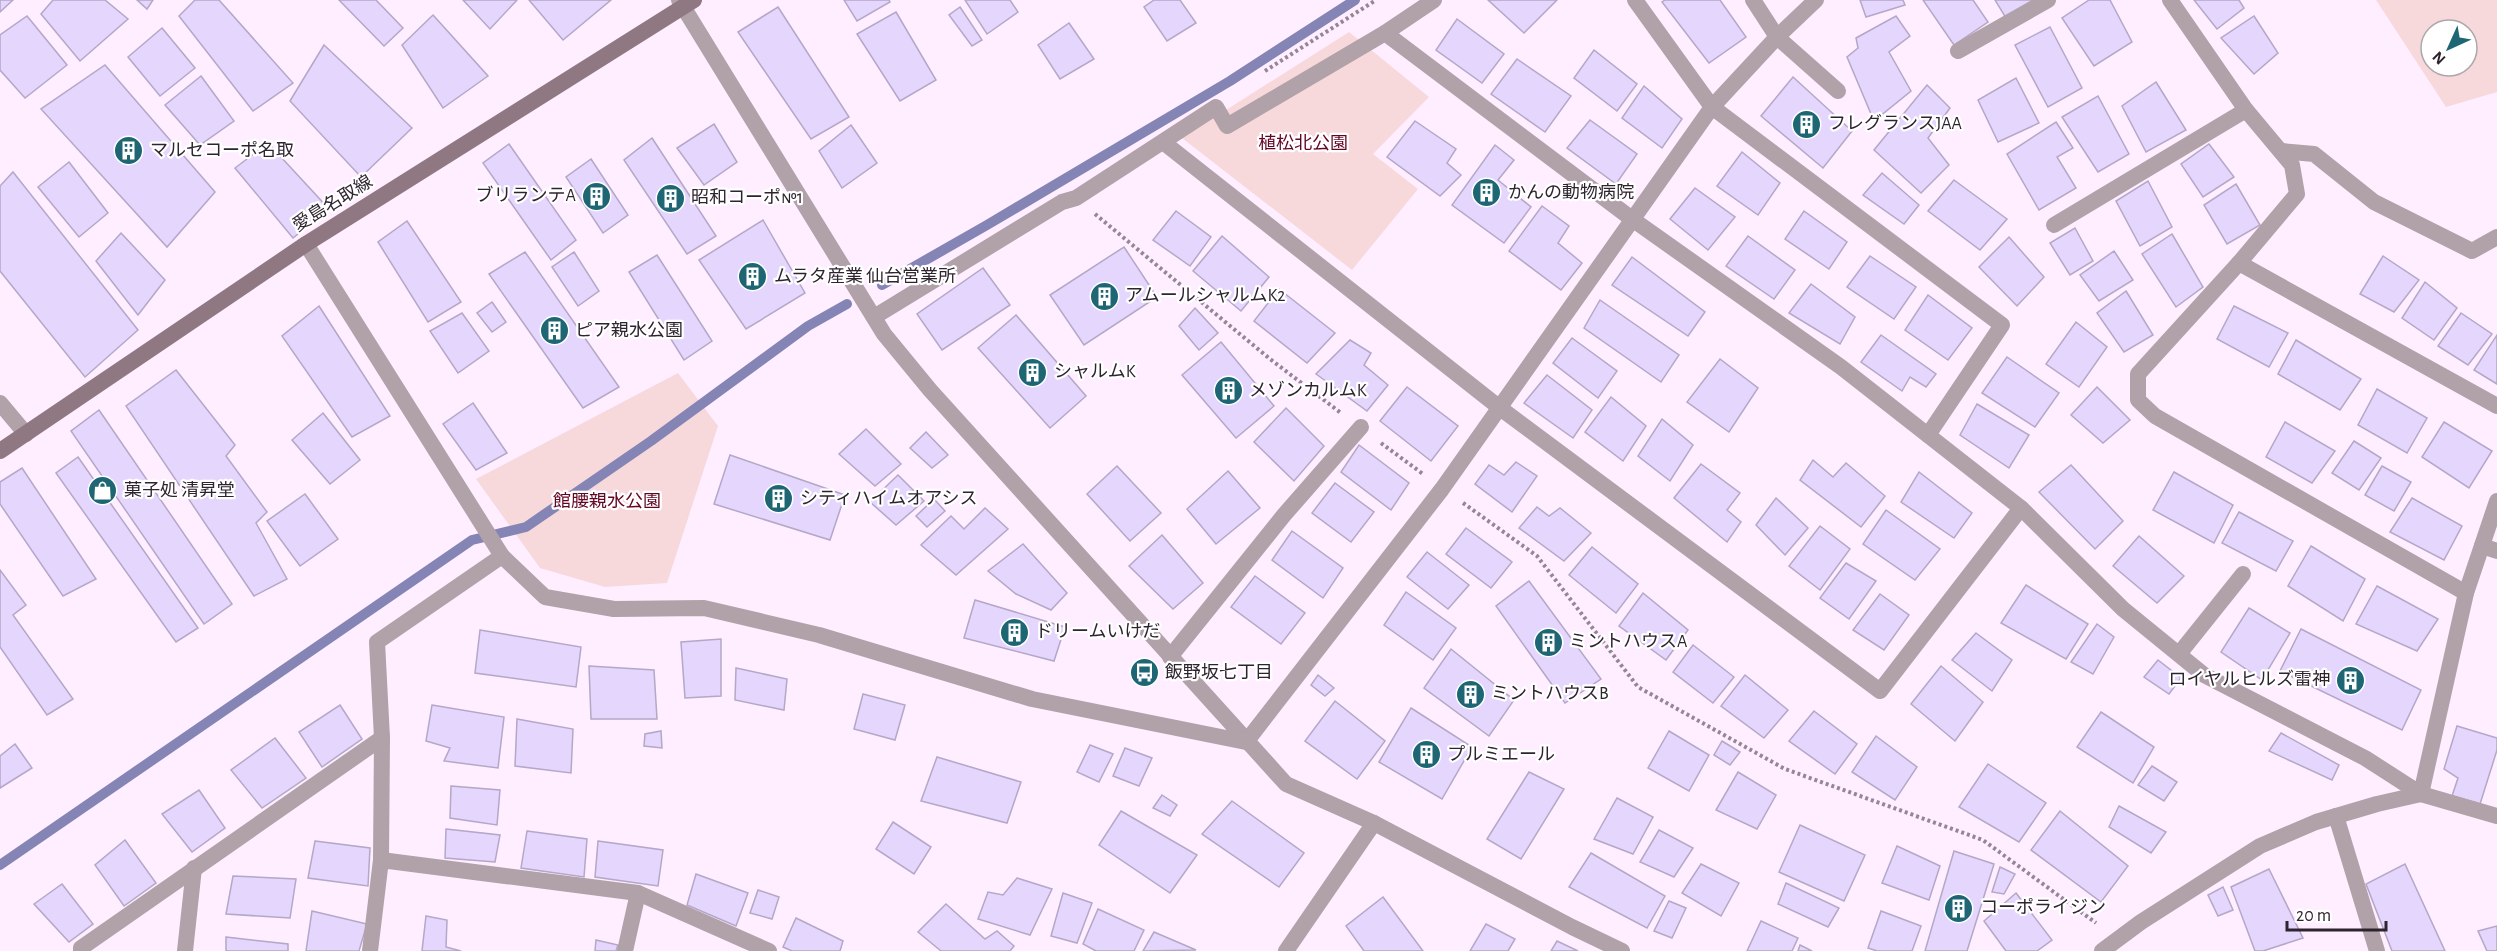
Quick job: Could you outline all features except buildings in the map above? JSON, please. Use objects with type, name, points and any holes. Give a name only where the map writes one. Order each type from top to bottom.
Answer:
[{"type":"main road","name":"愛島名取線","points":[[0,452],[306,244],[685,2]]},
{"type":"street","points":[[874,317],[1062,202],[1076,198],[1216,107],[1227,126],[1385,33],[1434,0]]},
{"type":"street","points":[[1635,0],[1712,107],[2002,325],[1928,435]]},
{"type":"street","points":[[1753,0],[1777,37],[1838,91]]},
{"type":"street","points":[[1246,742],[1442,489],[1712,107],[1777,37],[1816,0]]},
{"type":"street","points":[[1958,51],[2048,0]]},
{"type":"street","points":[[2170,0],[2246,110],[2292,165],[2297,194],[2239,263],[2138,374],[2138,400],[2155,416],[2466,593]]},
{"type":"street","points":[[685,2],[884,334],[930,390],[1286,784],[1374,823],[1622,951]]},
{"type":"street","points":[[1385,33],[1632,219],[1841,367],[1928,435],[2021,508],[2123,609],[2204,675],[2365,758],[2421,794],[2497,816]]},
{"type":"street","points":[[2054,225],[2246,110]]},
{"type":"street","points":[[1162,142],[1500,408],[1880,691],[2021,508]]},
{"type":"street","points":[[2281,151],[2314,154],[2374,202],[2472,251],[2497,237]]},
{"type":"street","points":[[306,244],[502,556],[545,597],[614,609],[704,608],[819,635],[1032,699],[1246,742]]},
{"type":"street","points":[[2239,263],[2497,406]]},
{"type":"street","points":[[0,404],[26,434]]},
{"type":"street","points":[[1170,657],[1284,515],[1360,427]]},
{"type":"street","points":[[2421,794],[2466,593],[2489,548],[2497,501]]},
{"type":"street","points":[[370,951],[381,860],[382,738],[377,642],[502,556]]},
{"type":"street","points":[[2179,654],[2243,574]]},
{"type":"street","points":[[81,951],[81,948],[194,868],[382,738]]},
{"type":"street","points":[[2102,951],[2141,922],[2260,846],[2336,816],[2421,794]]},
{"type":"street","points":[[2336,816],[2377,951]]},
{"type":"street","points":[[1286,951],[1374,823]]},
{"type":"street","points":[[381,860],[638,893],[770,951]]},
{"type":"street","points":[[184,951],[194,868]]},
{"type":"street","points":[[624,951],[638,893]]},
{"type":"path","points":[[1261,74],[1376,0]]},
{"type":"path","points":[[1076,198],[1270,358],[1442,489],[1537,556],[1638,687],[1785,769],[1983,840],[2118,939]]},
{"type":"green space","points":[[2376,0],[2497,0],[2497,92],[2446,107],[2427,78],[2479,78],[2479,18],[2419,18],[2419,66]]},
{"type":"green space","name":"植松北公園","points":[[1349,32],[1429,97],[1373,154],[1418,189],[1352,270],[1182,138]]},
{"type":"green space","name":"館腰親水公園","points":[[678,373],[718,426],[667,583],[605,587],[540,568],[476,479]]},
{"type":"waterway","points":[[882,285],[1230,81],[1355,0]]},
{"type":"waterway","points":[[0,865],[472,540],[526,527],[651,441],[808,326],[847,304]]},
{"type":"place","name":"フレグランスJAA","points":[[1807,124]]},
{"type":"place","name":"マルセコーポ名取","points":[[129,151]]},
{"type":"place","name":"かんの動物病院","points":[[1487,193]]},
{"type":"place","name":"ブリランテA","points":[[597,196]]},
{"type":"place","name":"昭和コーポ№1","points":[[670,198]]},
{"type":"place","name":"ムラタ産業 仙台営業所","points":[[753,277]]},
{"type":"place","name":"アムールシャルムK2","points":[[1104,296]]},
{"type":"place","name":"ピア親水公園","points":[[554,331]]},
{"type":"place","name":"シャルムK","points":[[1033,372]]},
{"type":"place","name":"メゾンカルムK","points":[[1228,391]]},
{"type":"place","name":"菓子処 清昇堂","points":[[103,491]]},
{"type":"place","name":"シティハイムオアシス","points":[[779,499]]},
{"type":"place","name":"ドリームいけだ","points":[[1014,632]]},
{"type":"place","name":"ミントハウスA","points":[[1548,642]]},
{"type":"place","name":"飯野坂七丁目","points":[[1144,673]]},
{"type":"place","name":"ロイヤルヒルズ雷神","points":[[2351,680]]},
{"type":"place","name":"ミントハウスB","points":[[1470,694]]},
{"type":"place","name":"プルミエール","points":[[1426,755]]},
{"type":"place","name":"コーポライジン","points":[[1959,908]]}]
